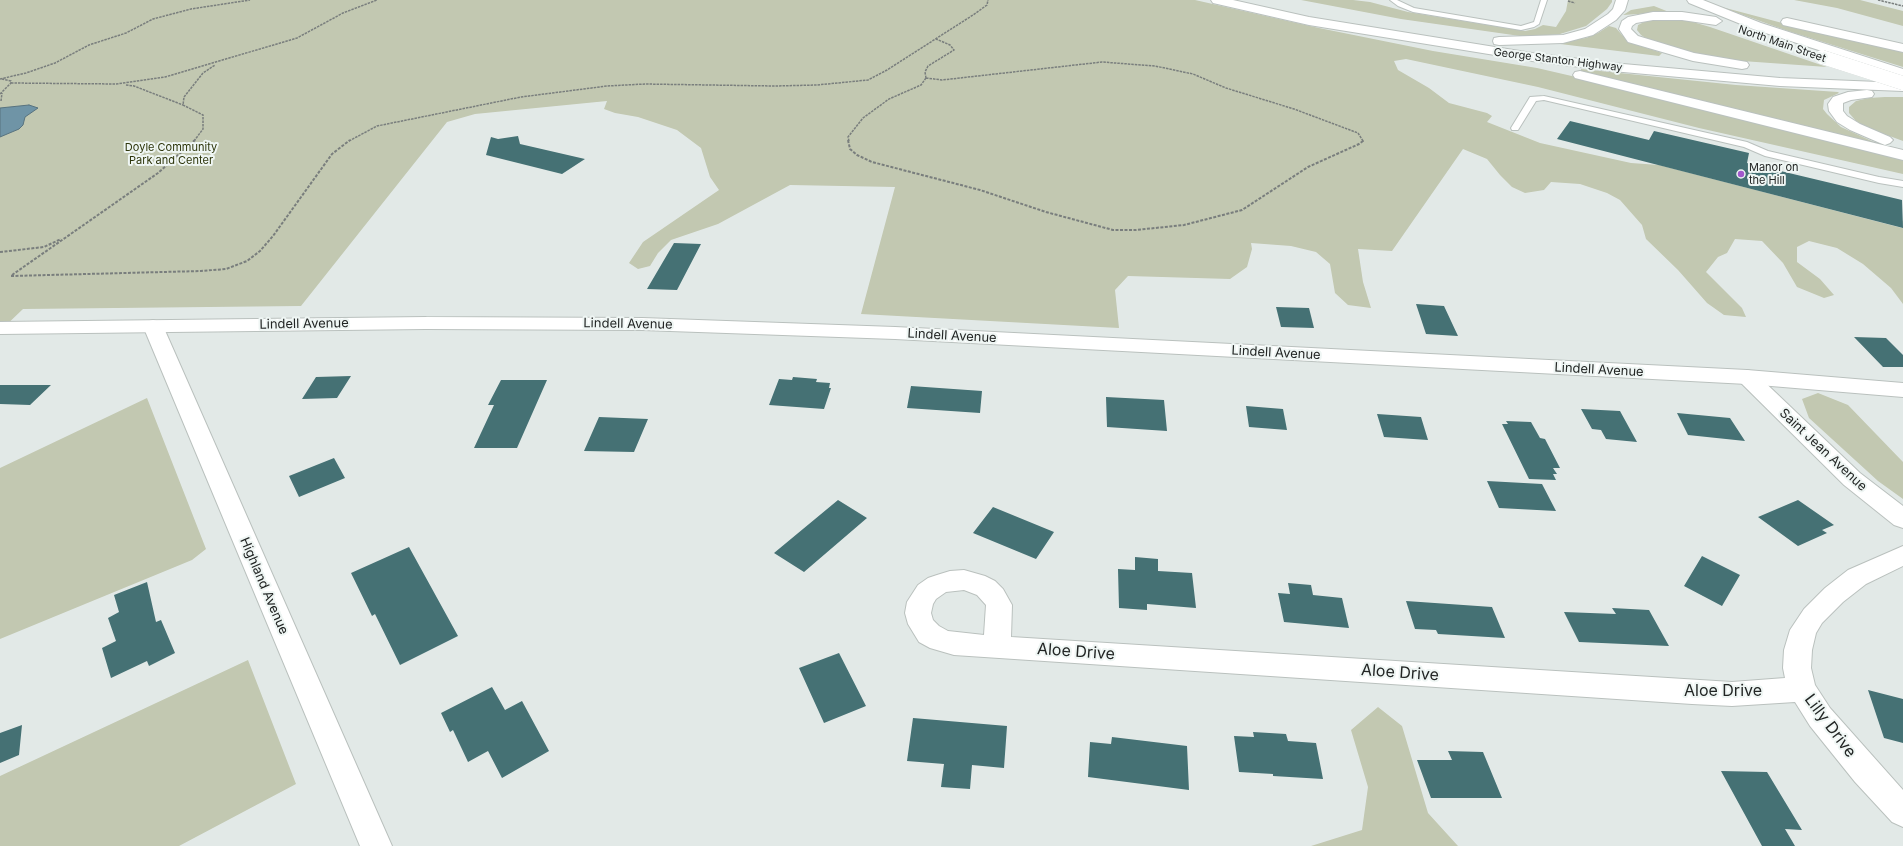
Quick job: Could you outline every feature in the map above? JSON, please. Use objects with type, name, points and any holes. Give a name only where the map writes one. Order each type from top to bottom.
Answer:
[{"type":"main road","name":"George Stanton Highway","points":[[1217,0],[1309,20],[1454,46],[1612,67],[1787,82],[1903,87]]},
{"type":"main road","points":[[1269,0],[1293,5]]},
{"type":"main road","points":[[1714,0],[1759,14]]},
{"type":"main road","name":"North Main Street","points":[[1686,1],[1716,21],[1903,83]]},
{"type":"main road","name":"North Main Street","points":[[1686,1],[1903,73]]},
{"type":"main road","points":[[1495,41],[1544,40],[1575,36],[1597,28],[1620,5],[1634,6]]},
{"type":"main road","name":"George Stanton Highway","points":[[1324,11],[1378,22],[1495,41],[1639,60],[1802,74],[1903,78]]},
{"type":"main road","points":[[1716,21],[1682,16],[1653,16],[1632,20],[1626,24],[1625,29],[1629,35],[1638,41],[1678,53],[1728,63],[1802,74]]},
{"type":"main road","points":[[1774,18],[1834,34],[1903,48]]},
{"type":"main road","points":[[1454,46],[1535,63],[1903,156]]},
{"type":"main road","points":[[1903,95],[1867,94],[1848,96],[1838,100],[1835,104],[1836,111],[1842,119],[1871,135],[1903,146]]},
{"type":"main road","name":"Lindell Avenue","points":[[0,328],[432,323],[650,324],[895,333],[1747,377],[1903,390]]},
{"type":"main road","name":"Highland Avenue","points":[[153,326],[376,846]]},
{"type":"main road","name":"Saint Jean Avenue","points":[[1747,377],[1852,479],[1903,519]]},
{"type":"main road","name":"Lilly Drive","points":[[1903,555],[1857,577],[1834,595],[1813,616],[1803,630],[1798,650],[1797,668],[1802,689],[1820,717],[1841,744],[1903,812]]},
{"type":"main road","name":"Aloe Drive","points":[[997,647],[1692,692],[1732,694],[1802,689]]},
{"type":"lane","points":[[1393,0],[1412,10],[1521,28],[1532,26],[1537,22],[1544,0]]},
{"type":"lane","points":[[1515,128],[1533,99],[1544,98],[1747,145],[1764,153],[1879,180],[1903,184]]},
{"type":"lane","points":[[1879,180],[1903,191]]},
{"type":"path","points":[[250,0],[191,9],[153,19],[126,33],[89,45],[55,63],[26,73],[0,79],[7,79],[11,83],[116,84],[134,86],[183,105],[203,115],[202,129],[197,138],[158,173],[11,276],[226,269],[247,261],[273,236],[332,154],[352,138],[377,126],[521,97],[608,86],[645,84],[774,86],[868,80],[887,70],[936,39],[987,4],[989,1],[988,0]]},
{"type":"path","points":[[116,84],[165,77],[297,38],[343,13],[377,0]]},
{"type":"path","points":[[1878,0],[1903,6]]},
{"type":"path","points":[[1568,1],[1575,2]]},
{"type":"path","points":[[926,78],[924,72],[928,66],[950,54],[954,50],[950,45],[936,39]]},
{"type":"path","points":[[183,105],[184,97],[203,73],[209,67],[222,61]]},
{"type":"path","points":[[1102,62],[1156,66],[1193,74],[1226,88],[1294,108],[1353,131],[1362,138],[1363,141],[1360,144],[1308,167],[1242,210],[1184,225],[1136,230],[1113,230],[1069,219],[980,190],[872,162],[857,155],[850,149],[848,137],[863,118],[889,99],[921,85],[926,78],[942,80],[1102,62]]},
{"type":"path","points":[[1,101],[1,93],[11,83]]},
{"type":"path","points":[[0,252],[44,247],[69,235]]},
{"type":"green space","name":"Doyle Community Park and Center","points":[[0,0],[1195,0],[1319,28],[1433,51],[1537,68],[1903,159],[1903,174],[1699,128],[1538,87],[1406,59],[1394,61],[1398,70],[1429,88],[1449,103],[1487,113],[1492,116],[1487,122],[1540,143],[1631,163],[1659,165],[1902,228],[1901,220],[1903,221],[1903,304],[1891,288],[1863,264],[1837,248],[1809,241],[1797,247],[1797,262],[1820,279],[1834,295],[1824,298],[1797,287],[1783,263],[1762,241],[1735,239],[1727,253],[1718,257],[1706,272],[1742,308],[1746,317],[1724,315],[1707,303],[1678,270],[1646,239],[1642,225],[1620,200],[1607,193],[1580,184],[1551,182],[1544,190],[1525,193],[1512,187],[1487,159],[1463,149],[1392,251],[1358,249],[1363,282],[1371,308],[1348,305],[1335,293],[1330,264],[1316,252],[1291,246],[1251,243],[1252,249],[1247,267],[1230,279],[1128,276],[1115,290],[1119,328],[861,314],[895,187],[790,185],[718,224],[671,240],[658,253],[650,266],[638,269],[629,263],[643,242],[719,190],[710,177],[701,148],[677,130],[638,117],[615,113],[604,109],[607,101],[475,114],[447,122],[301,306],[23,309],[0,331]]},
{"type":"green space","points":[[1301,0],[1353,0],[1370,2],[1408,12],[1525,31],[1535,29],[1543,25],[1556,27],[1566,11],[1568,0],[1612,0],[1612,2],[1607,9],[1586,26],[1560,34],[1527,37],[1401,19]]},
{"type":"green space","points":[[1794,0],[1860,0],[1903,11],[1903,26],[1837,8]]},
{"type":"green space","points":[[1654,6],[1669,12],[1623,15],[1631,10]]},
{"type":"green space","points":[[1718,6],[1820,33],[1903,51],[1903,67],[1788,31]]},
{"type":"green space","points":[[1670,18],[1686,20],[1710,27],[1827,67],[1728,60],[1701,56],[1650,41],[1641,35],[1637,30],[1638,25],[1648,20]]},
{"type":"green space","points":[[1609,26],[1616,28],[1622,35],[1638,45],[1662,53],[1659,56],[1552,43],[1586,38]]},
{"type":"green space","points":[[1581,69],[1736,85],[1838,92],[1839,93],[1824,100],[1823,109],[1841,127],[1876,143],[1874,144],[1581,71]]},
{"type":"green space","points":[[1885,97],[1903,97],[1903,141],[1868,128],[1856,121],[1849,113],[1849,107],[1856,101]]},
{"type":"green space","points":[[1818,393],[1848,405],[1903,462],[1903,499],[1878,481],[1809,418],[1802,399]]},
{"type":"green space","points":[[147,398],[206,549],[192,560],[0,639],[0,468]]},
{"type":"green space","points":[[248,660],[296,784],[179,846],[0,846],[0,776]]},
{"type":"green space","points":[[1378,707],[1402,726],[1428,813],[1458,846],[1311,846],[1362,830],[1368,787],[1351,730]]},
{"type":"water","points":[[29,105],[38,108],[25,117],[23,125],[19,129],[0,137],[0,108]]},
{"type":"building","name":"Manor on the Hill","points":[[1570,121],[1649,140],[1654,131],[1749,153],[1747,163],[1902,200],[1903,228],[1557,139]]},
{"type":"building","points":[[518,136],[520,144],[585,159],[562,174],[486,155],[491,137],[498,139]]},
{"type":"building","points":[[674,243],[701,244],[677,290],[647,289]]},
{"type":"building","points":[[1416,304],[1444,306],[1458,336],[1426,334]]},
{"type":"building","points":[[1276,307],[1309,308],[1314,328],[1281,327]]},
{"type":"building","points":[[1854,337],[1886,338],[1903,355],[1903,367],[1883,367]]},
{"type":"building","points":[[351,376],[337,398],[302,399],[316,377]]},
{"type":"building","points":[[793,377],[817,379],[816,382],[830,383],[829,388],[831,388],[824,409],[769,405],[779,379],[792,380]]},
{"type":"building","points":[[501,380],[547,380],[517,448],[474,448],[494,405],[488,405]]},
{"type":"building","points":[[0,385],[51,385],[30,405],[0,404]]},
{"type":"building","points":[[911,386],[982,391],[980,413],[907,408]]},
{"type":"building","points":[[1106,397],[1164,400],[1167,431],[1107,427]]},
{"type":"building","points":[[1246,406],[1283,409],[1287,430],[1249,427]]},
{"type":"building","points":[[1581,409],[1620,411],[1637,442],[1606,439],[1601,430],[1592,429]]},
{"type":"building","points":[[1677,413],[1730,418],[1745,441],[1688,435]]},
{"type":"building","points":[[1377,414],[1421,417],[1428,440],[1384,437]]},
{"type":"building","points":[[599,417],[648,419],[634,452],[584,451]]},
{"type":"building","points":[[1506,421],[1531,422],[1540,438],[1545,439],[1560,468],[1553,468],[1557,474],[1553,474],[1556,480],[1529,479],[1502,424],[1508,424]]},
{"type":"building","points":[[334,458],[345,478],[299,497],[289,476]]},
{"type":"building","points":[[1487,481],[1542,484],[1556,511],[1499,508]]},
{"type":"building","points":[[838,500],[867,518],[804,572],[774,553]]},
{"type":"building","points":[[1798,500],[1834,525],[1822,530],[1827,533],[1798,546],[1758,517]]},
{"type":"building","points":[[993,507],[1054,532],[1036,559],[973,533]]},
{"type":"building","points":[[409,547],[458,636],[400,665],[375,614],[372,616],[351,573]]},
{"type":"building","points":[[1702,556],[1740,575],[1722,606],[1684,586]]},
{"type":"building","points":[[1135,557],[1158,559],[1158,571],[1192,573],[1196,608],[1147,604],[1147,610],[1119,608],[1118,569],[1135,570]]},
{"type":"building","points":[[147,582],[156,622],[161,620],[175,653],[149,666],[147,661],[111,678],[102,648],[116,641],[108,618],[119,612],[114,595]]},
{"type":"building","points":[[1288,583],[1311,585],[1313,595],[1342,598],[1349,628],[1284,622],[1278,593],[1290,594]]},
{"type":"building","points":[[1406,601],[1492,607],[1505,638],[1438,634],[1436,630],[1415,629]]},
{"type":"building","points":[[1612,608],[1649,610],[1669,646],[1579,642],[1564,612],[1616,614]]},
{"type":"building","points":[[839,653],[866,706],[824,723],[799,668]]},
{"type":"building","points":[[492,687],[505,710],[522,701],[549,751],[502,778],[488,751],[468,762],[453,730],[450,732],[441,713]]},
{"type":"building","points":[[1868,690],[1903,699],[1903,743],[1884,738]]},
{"type":"building","points":[[913,718],[1007,726],[1004,768],[972,765],[970,789],[941,787],[944,764],[907,761]]},
{"type":"building","points":[[22,725],[19,755],[0,763],[0,733]]},
{"type":"building","points":[[1253,732],[1286,734],[1288,741],[1316,743],[1323,779],[1239,772],[1234,736],[1254,737]]},
{"type":"building","points":[[1112,737],[1187,746],[1189,790],[1088,777],[1090,742],[1111,744]]},
{"type":"building","points":[[1448,751],[1483,752],[1502,798],[1431,798],[1417,760],[1452,760]]},
{"type":"building","points":[[1721,771],[1767,772],[1802,830],[1785,829],[1795,846],[1762,846]]},
{"type":"place","name":"Manor on the Hill","points":[[1741,174]]}]
